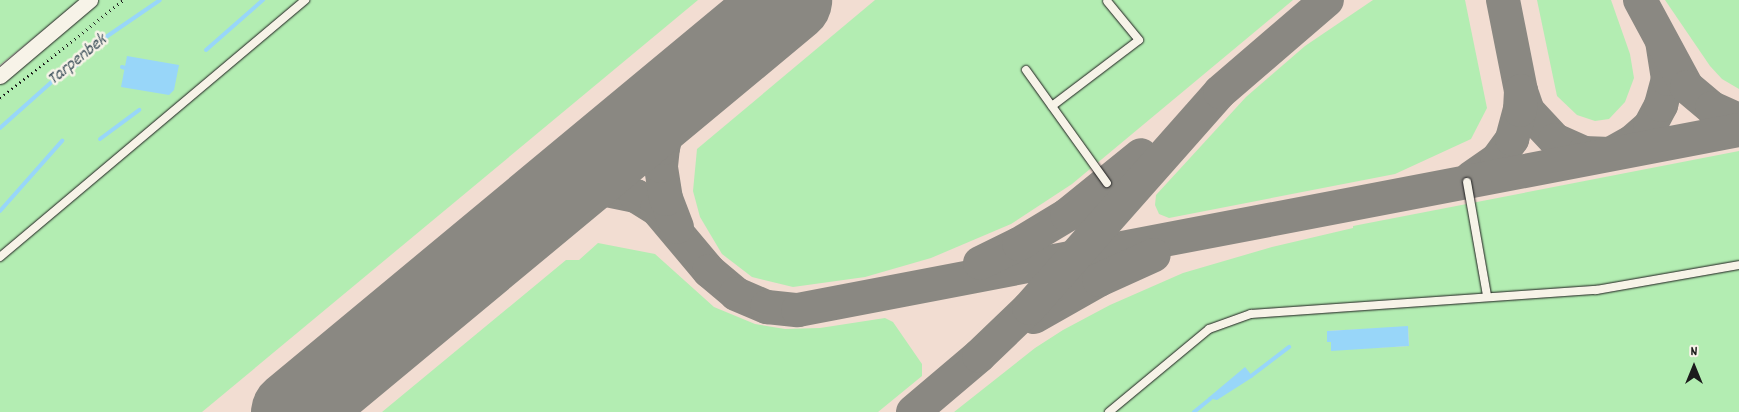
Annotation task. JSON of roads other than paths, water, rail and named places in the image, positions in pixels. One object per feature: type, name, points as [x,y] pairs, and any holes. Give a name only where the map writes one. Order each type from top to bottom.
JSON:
[{"type":"street","points":[[0,76],[90,0]]},
{"type":"lane","points":[[0,257],[305,0]]},
{"type":"lane","points":[[1052,106],[1139,40],[1107,1]]},
{"type":"lane","points":[[1026,70],[1107,183]]},
{"type":"lane","points":[[1467,182],[1487,295]]},
{"type":"lane","points":[[1109,412],[1209,329],[1251,314],[1487,295],[1596,290],[1739,264]]},
{"type":"water","points":[[127,56],[179,65],[174,90],[169,95],[121,87]]},
{"type":"water","points":[[1408,326],[1409,346],[1331,351],[1331,342],[1327,342],[1327,331]]},
{"type":"water","points":[[1245,367],[1253,377],[1217,400],[1208,398]]},
{"type":"waterway","name":"Tarpenbek","points":[[0,128],[64,71],[77,65],[87,50],[160,0]]},
{"type":"waterway","points":[[206,50],[263,0]]},
{"type":"waterway","points":[[100,139],[139,110]]},
{"type":"waterway","points":[[0,211],[62,141]]},
{"type":"waterway","points":[[1251,376],[1289,347]]},
{"type":"waterway","points":[[1194,412],[1210,399]]}]
